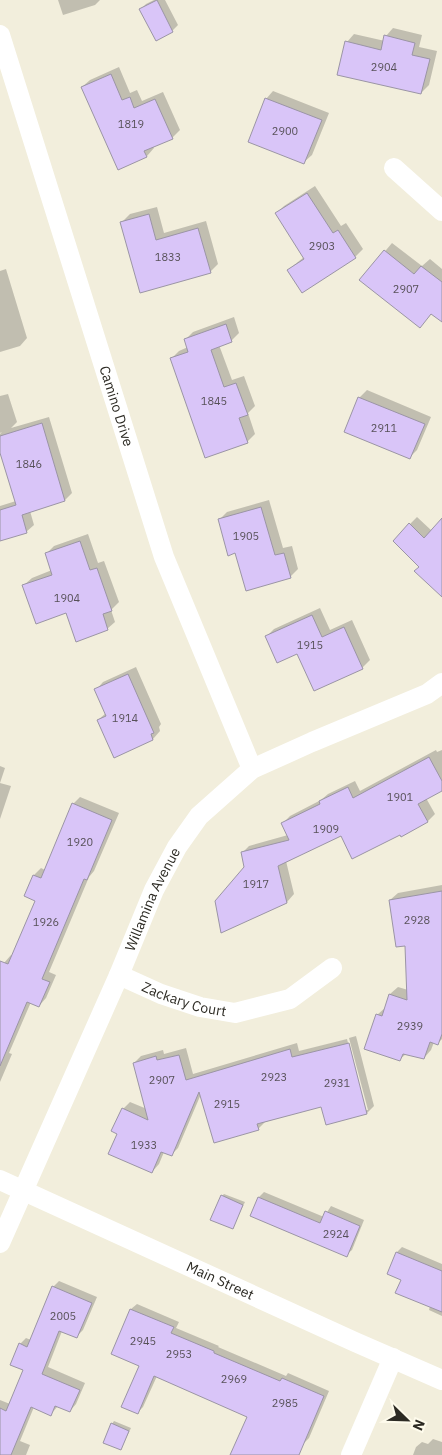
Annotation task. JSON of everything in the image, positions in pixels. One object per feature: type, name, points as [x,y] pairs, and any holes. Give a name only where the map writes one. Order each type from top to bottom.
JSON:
[{"type":"street","name":"Camino Drive","points":[[0,35],[164,557],[252,769]]},
{"type":"street","points":[[394,168],[442,211]]},
{"type":"street","name":"Willamina Avenue","points":[[0,1243],[119,975],[154,890],[178,847],[199,816],[252,769],[426,694],[442,683]]},
{"type":"street","name":"Zackary Court","points":[[119,975],[161,994],[200,1007],[235,1013],[290,999],[332,968]]},
{"type":"street","name":"Main Street","points":[[0,1180],[442,1380]]},
{"type":"street","points":[[351,1455],[393,1358]]},
{"type":"building","points":[[157,0],[173,32],[156,41],[139,9]]},
{"type":"building","points":[[384,35],[415,43],[412,55],[430,59],[421,94],[337,75],[345,41],[381,50]]},
{"type":"building","points":[[111,74],[122,100],[130,97],[134,108],[155,99],[173,139],[144,151],[147,157],[118,170],[81,87]]},
{"type":"building","points":[[265,98],[322,120],[304,164],[248,142]]},
{"type":"building","points":[[307,193],[333,233],[338,230],[356,258],[302,293],[287,270],[304,259],[275,213]]},
{"type":"building","points":[[149,214],[156,240],[198,228],[211,273],[140,293],[120,222]]},
{"type":"building","points":[[384,250],[414,274],[421,266],[442,282],[442,322],[431,314],[420,328],[359,280]]},
{"type":"building","points":[[226,324],[232,342],[211,350],[224,387],[236,383],[248,415],[239,418],[248,443],[205,458],[170,358],[188,352],[184,339]]},
{"type":"building","points":[[358,397],[425,424],[410,459],[344,432]]},
{"type":"building","points":[[42,423],[65,501],[22,515],[27,533],[0,541],[0,510],[16,505],[0,453],[0,436]]},
{"type":"building","points":[[261,507],[275,555],[284,553],[291,578],[246,591],[235,553],[228,556],[218,519]]},
{"type":"building","points":[[442,518],[442,597],[414,571],[419,567],[393,541],[409,523],[424,538]]},
{"type":"building","points":[[80,541],[90,570],[97,568],[112,611],[103,614],[108,630],[76,642],[66,613],[36,624],[22,585],[52,575],[45,553]]},
{"type":"building","points":[[312,615],[322,637],[344,627],[363,669],[314,691],[297,654],[277,663],[265,636]]},
{"type":"building","points":[[128,674],[154,733],[151,734],[153,740],[114,758],[97,720],[106,716],[94,689]]},
{"type":"building","points":[[429,757],[442,781],[442,791],[418,804],[428,822],[401,837],[400,835],[352,859],[341,836],[278,866],[287,903],[221,933],[215,901],[244,867],[241,852],[289,840],[281,823],[320,804],[319,801],[348,787],[353,798]]},
{"type":"building","points":[[72,803],[112,820],[87,880],[84,879],[42,979],[50,982],[39,1007],[27,1002],[0,1066],[0,961],[8,964],[35,901],[24,896],[33,875],[41,878]]},
{"type":"building","points":[[442,891],[442,1034],[438,1045],[430,1042],[424,1059],[403,1054],[400,1061],[364,1049],[376,1014],[382,1016],[389,994],[407,1000],[405,946],[396,947],[389,900]]},
{"type":"building","points":[[349,1043],[367,1114],[326,1125],[321,1107],[257,1124],[259,1130],[214,1143],[199,1092],[172,1156],[161,1152],[152,1173],[108,1154],[117,1134],[111,1131],[122,1108],[148,1120],[133,1063],[156,1056],[157,1060],[179,1055],[186,1080],[290,1049],[292,1057]]},
{"type":"building","points":[[221,1195],[243,1205],[233,1229],[210,1220]]},
{"type":"building","points":[[258,1197],[320,1223],[325,1211],[360,1226],[347,1257],[250,1216]]},
{"type":"building","points":[[396,1252],[442,1271],[442,1312],[395,1293],[401,1280],[387,1274]]},
{"type":"building","points":[[52,1286],[92,1303],[77,1338],[59,1331],[42,1374],[80,1390],[70,1412],[55,1406],[51,1416],[31,1407],[11,1455],[0,1455],[0,1408],[6,1411],[23,1370],[10,1365],[19,1343],[27,1347]]},
{"type":"building","points":[[130,1309],[174,1327],[171,1333],[214,1351],[214,1353],[280,1381],[282,1378],[324,1396],[299,1455],[230,1455],[247,1417],[154,1376],[138,1414],[121,1407],[139,1366],[111,1354]]},
{"type":"building","points":[[111,1423],[129,1431],[121,1450],[103,1443]]}]
